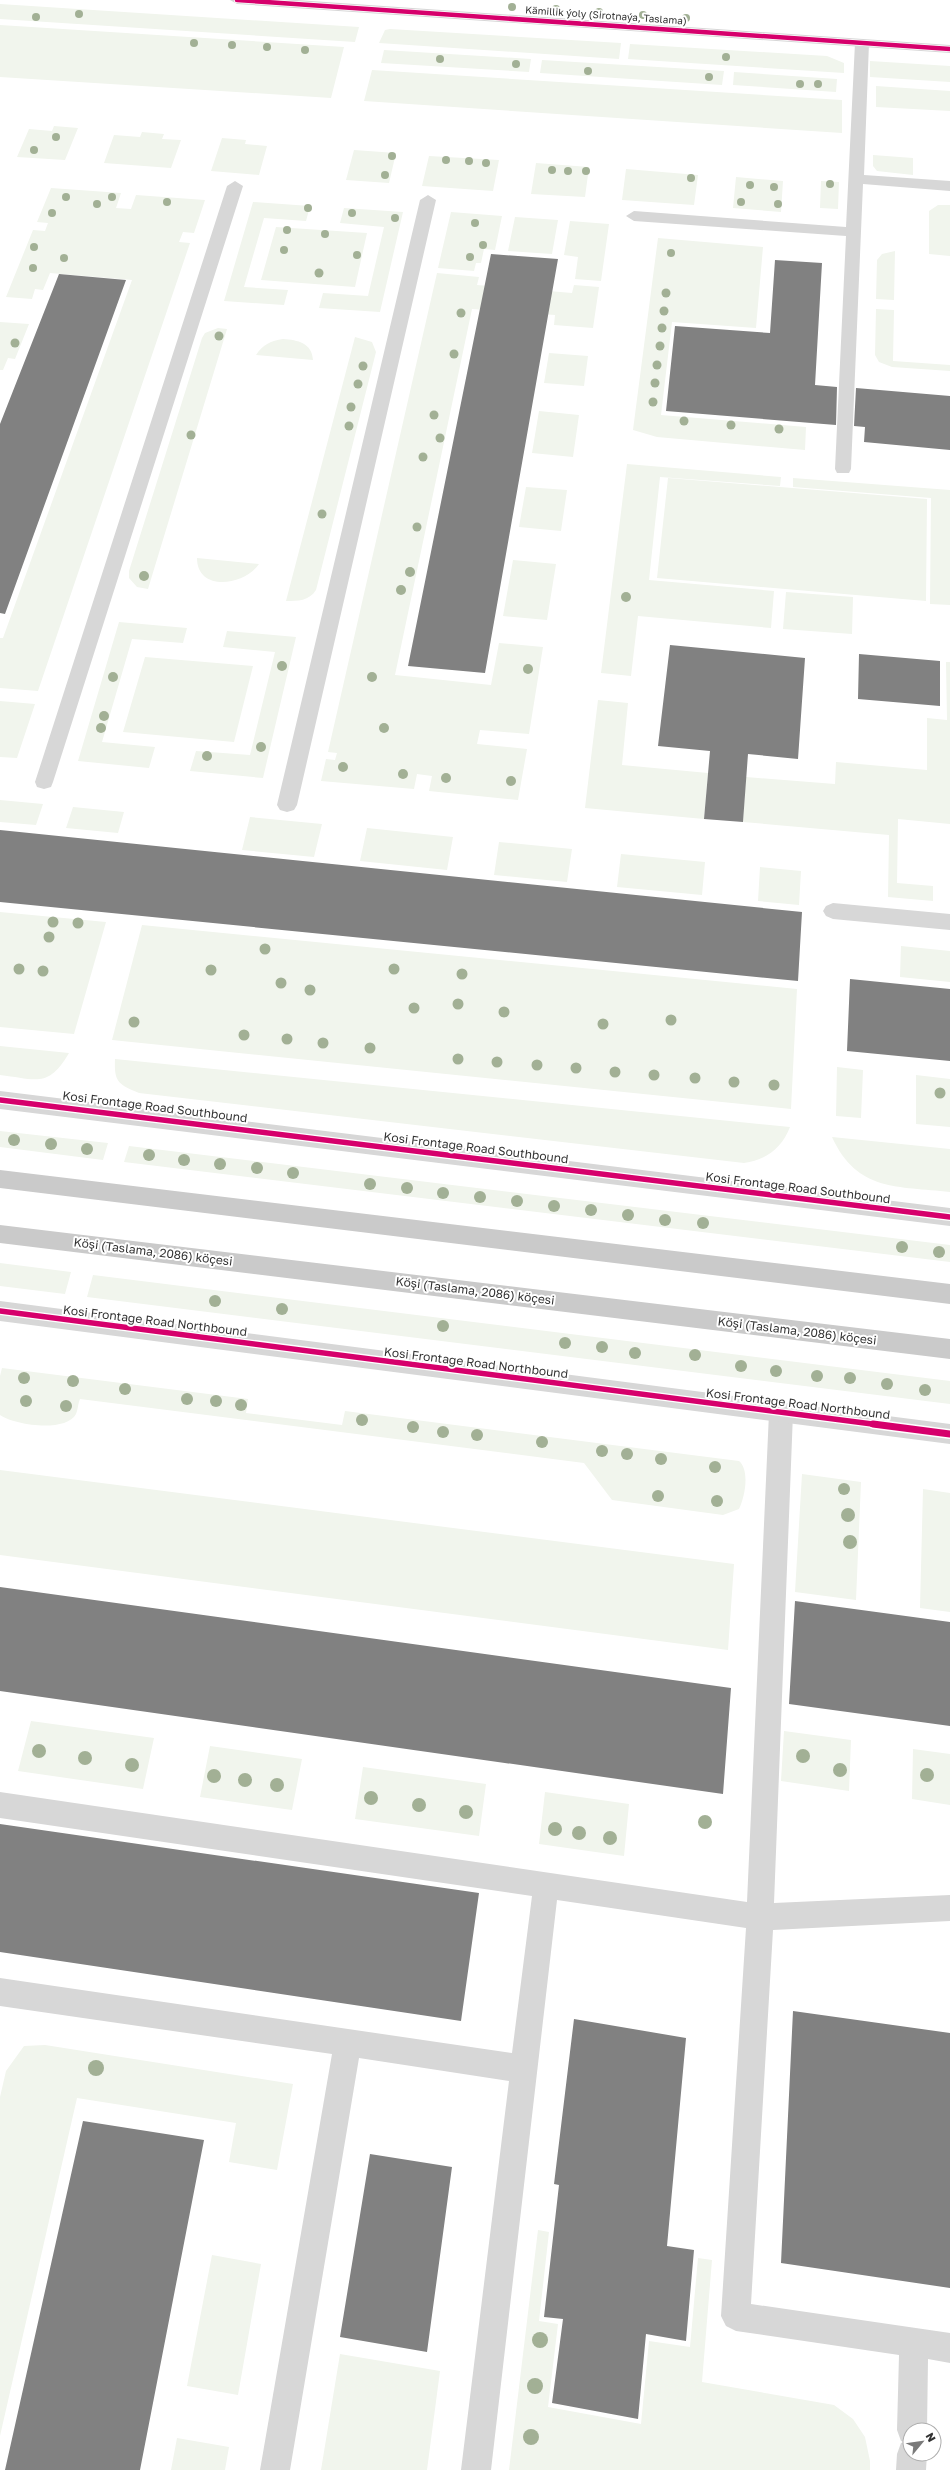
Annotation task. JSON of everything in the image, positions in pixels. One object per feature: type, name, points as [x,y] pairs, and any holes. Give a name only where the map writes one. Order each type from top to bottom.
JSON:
[{"type":"main road","points":[[0,1179],[950,1294]]},
{"type":"main road","name":"Köşi (Taslama, 2086) köçesi","points":[[0,1234],[950,1349]]},
{"type":"street","name":"Kämillik ýoly (Sirotnaýa, Taslama)","points":[[237,0],[950,49]]},
{"type":"street","points":[[843,469],[862,43]]},
{"type":"street","points":[[856,179],[950,186]]},
{"type":"street","points":[[44,782],[235,186]]},
{"type":"street","points":[[287,805],[428,200]]},
{"type":"street","points":[[634,216],[853,232]]},
{"type":"street","points":[[833,911],[950,922]]},
{"type":"street","name":"Kosi Frontage Road Southbound","points":[[0,1100],[950,1217]]},
{"type":"street","name":"Kosi Frontage Road Northbound","points":[[0,1312],[781,1414],[950,1434]]},
{"type":"street","points":[[781,1414],[760,1917],[736,2316],[950,2348]]},
{"type":"street","points":[[0,1805],[760,1917],[950,1908]]},
{"type":"street","points":[[476,2470],[546,1886]]},
{"type":"street","points":[[0,1992],[524,2069]]},
{"type":"street","points":[[276,2470],[348,2042]]},
{"type":"street","points":[[912,2422],[914,2343]]},
{"type":"shaded area","points":[[0,4],[359,27],[355,42],[0,19]]},
{"type":"shaded area","points":[[0,25],[344,47],[331,98],[0,77]]},
{"type":"shaded area","points":[[390,29],[621,43],[619,59],[379,43],[385,30]]},
{"type":"shaded area","points":[[630,44],[827,56],[844,63],[844,73],[628,59]]},
{"type":"shaded area","points":[[384,50],[531,59],[529,72],[381,63]]},
{"type":"shaded area","points":[[542,60],[724,71],[722,85],[540,73]]},
{"type":"shaded area","points":[[870,61],[950,66],[950,82],[870,77]]},
{"type":"shaded area","points":[[372,70],[842,100],[842,133],[364,101]]},
{"type":"shaded area","points":[[734,72],[837,79],[836,92],[733,85]]},
{"type":"shaded area","points":[[876,86],[950,91],[950,111],[876,107]]},
{"type":"shaded area","points":[[54,126],[78,128],[65,160],[17,157],[29,129],[52,131]]},
{"type":"shaded area","points":[[142,132],[164,134],[162,139],[181,140],[171,168],[104,163],[114,135],[140,137]]},
{"type":"shaded area","points":[[222,138],[246,140],[245,144],[267,146],[259,175],[211,171]]},
{"type":"shaded area","points":[[354,150],[396,153],[389,183],[346,180]]},
{"type":"shaded area","points":[[873,155],[913,158],[913,175],[877,171],[873,166]]},
{"type":"shaded area","points":[[429,156],[499,160],[493,191],[422,186]]},
{"type":"shaded area","points":[[536,163],[589,167],[585,197],[531,194]]},
{"type":"shaded area","points":[[626,169],[698,175],[694,205],[622,200]]},
{"type":"shaded area","points":[[736,177],[783,181],[781,212],[733,208]]},
{"type":"shaded area","points":[[821,181],[839,182],[838,209],[820,208]]},
{"type":"shaded area","points":[[51,188],[121,193],[116,208],[131,209],[136,195],[205,200],[194,233],[183,232],[179,242],[190,243],[38,691],[0,688],[0,638],[3,638],[132,280],[50,273],[43,290],[35,289],[32,299],[6,297],[33,230],[45,231],[48,223],[37,222]]},
{"type":"shaded area","points":[[253,202],[310,206],[306,221],[264,218],[244,287],[288,290],[284,305],[224,301]]},
{"type":"shaded area","points":[[938,205],[950,205],[950,256],[929,254],[929,211]]},
{"type":"shaded area","points":[[344,208],[403,212],[380,312],[319,308],[323,293],[368,296],[384,227],[340,223]]},
{"type":"shaded area","points":[[451,212],[502,216],[495,250],[484,249],[481,263],[476,263],[474,271],[438,268]]},
{"type":"shaded area","points":[[515,217],[558,220],[552,254],[508,251]]},
{"type":"shaded area","points":[[570,221],[609,224],[601,281],[575,279],[578,257],[564,255]]},
{"type":"shaded area","points":[[276,227],[367,233],[355,287],[261,280]]},
{"type":"shaded area","points":[[658,238],[763,247],[756,328],[672,322],[661,415],[806,427],[805,450],[657,437],[633,430]]},
{"type":"shaded area","points":[[895,251],[894,300],[876,299],[877,260],[882,254]]},
{"type":"shaded area","points":[[437,273],[479,277],[477,285],[572,293],[574,285],[599,287],[593,328],[554,325],[555,315],[472,309],[395,675],[491,685],[499,643],[543,647],[529,734],[480,730],[477,744],[527,749],[518,800],[429,791],[432,776],[417,774],[414,789],[321,781],[326,759],[335,760],[337,753],[328,752]]},
{"type":"shaded area","points":[[876,309],[894,310],[893,361],[950,365],[950,371],[892,367],[879,362],[875,355]]},
{"type":"shaded area","points":[[0,322],[29,324],[15,359],[8,358],[3,370],[0,370]]},
{"type":"shaded area","points":[[218,328],[227,329],[148,589],[137,587],[129,578],[129,571],[202,338],[205,333]]},
{"type":"shaded area","points":[[355,337],[372,342],[376,352],[316,590],[307,598],[286,601]]},
{"type":"shaded area","points":[[283,339],[294,340],[307,346],[312,354],[313,360],[256,355],[261,348]]},
{"type":"shaded area","points":[[549,353],[588,356],[584,386],[544,383]]},
{"type":"shaded area","points":[[539,411],[579,415],[573,457],[532,453]]},
{"type":"shaded area","points":[[627,464],[781,477],[780,486],[660,477],[649,580],[774,591],[771,628],[638,616],[631,676],[601,673]]},
{"type":"shaded area","points":[[668,478],[927,499],[926,601],[657,578]]},
{"type":"shaded area","points":[[793,478],[950,490],[950,605],[930,604],[931,498],[793,487]]},
{"type":"shaded area","points":[[526,487],[567,490],[561,531],[519,527]]},
{"type":"shaded area","points":[[197,558],[259,564],[243,577],[233,581],[222,582],[213,581],[205,576],[199,569]]},
{"type":"shaded area","points":[[513,560],[556,564],[547,620],[503,616]]},
{"type":"shaded area","points":[[786,592],[853,597],[852,634],[783,629]]},
{"type":"shaded area","points":[[119,622],[187,628],[183,643],[132,639],[102,742],[155,747],[149,768],[78,761]]},
{"type":"shaded area","points":[[227,631],[296,637],[263,778],[190,771],[196,751],[250,755],[275,652],[223,647]]},
{"type":"shaded area","points":[[145,657],[253,666],[234,742],[123,732]]},
{"type":"shaded area","points":[[946,662],[950,662],[950,824],[898,819],[897,883],[933,886],[933,901],[888,897],[889,835],[743,822],[746,777],[835,784],[836,762],[927,770],[927,718],[947,720]]},
{"type":"shaded area","points":[[598,700],[628,703],[622,765],[708,773],[704,819],[585,808]]},
{"type":"shaded area","points":[[0,701],[35,704],[17,758],[0,757]]},
{"type":"shaded area","points":[[0,800],[43,804],[36,825],[0,822]]},
{"type":"shaded area","points":[[73,807],[124,812],[118,833],[66,828]]},
{"type":"shaded area","points":[[250,817],[322,824],[314,857],[242,850]]},
{"type":"shaded area","points":[[367,828],[453,837],[447,870],[360,861]]},
{"type":"shaded area","points":[[499,842],[572,849],[567,882],[494,875]]},
{"type":"shaded area","points":[[621,854],[705,862],[702,895],[617,887]]},
{"type":"shaded area","points":[[760,867],[801,871],[799,905],[758,901]]},
{"type":"shaded area","points":[[0,912],[106,922],[74,1034],[0,1027]]},
{"type":"shaded area","points":[[142,925],[797,989],[791,1109],[112,1040]]},
{"type":"shaded area","points":[[901,946],[950,951],[950,982],[900,977]]},
{"type":"shaded area","points":[[0,1046],[69,1053],[54,1072],[47,1077],[32,1079],[0,1075]]},
{"type":"shaded area","points":[[115,1059],[790,1127],[783,1141],[772,1152],[759,1159],[744,1163],[139,1093],[126,1087],[119,1081],[115,1073]]},
{"type":"shaded area","points":[[837,1067],[863,1070],[861,1118],[836,1116]]},
{"type":"shaded area","points":[[916,1075],[950,1079],[950,1127],[916,1124]]},
{"type":"shaded area","points":[[0,1131],[108,1143],[103,1160],[0,1147]]},
{"type":"shaded area","points":[[832,1137],[950,1149],[950,1192],[896,1186],[881,1183],[867,1177],[854,1168],[842,1155]]},
{"type":"shaded area","points":[[129,1146],[950,1245],[950,1262],[124,1162]]},
{"type":"shaded area","points":[[0,1263],[71,1272],[65,1294],[0,1286]]},
{"type":"shaded area","points":[[93,1275],[950,1381],[950,1404],[87,1297]]},
{"type":"shaded area","points":[[2,1368],[248,1399],[246,1413],[342,1425],[345,1411],[739,1461],[744,1471],[745,1491],[739,1509],[723,1515],[612,1500],[584,1463],[80,1399],[76,1414],[70,1420],[62,1424],[28,1424],[16,1422],[0,1415],[0,1376]]},
{"type":"shaded area","points":[[0,1470],[734,1564],[728,1650],[0,1555]]},
{"type":"shaded area","points":[[802,1474],[861,1482],[856,1600],[795,1592]]},
{"type":"shaded area","points":[[923,1489],[950,1493],[950,1612],[920,1608]]},
{"type":"shaded area","points":[[31,1721],[154,1738],[143,1789],[18,1771]]},
{"type":"shaded area","points":[[784,1731],[851,1740],[849,1791],[781,1781]]},
{"type":"shaded area","points":[[210,1746],[302,1759],[292,1810],[200,1797]]},
{"type":"shaded area","points":[[913,1749],[950,1754],[950,1805],[912,1799]]},
{"type":"shaded area","points":[[363,1767],[486,1784],[479,1836],[355,1819]]},
{"type":"shaded area","points":[[545,1792],[629,1804],[624,1856],[539,1844]]},
{"type":"shaded area","points":[[45,2045],[293,2084],[277,2170],[229,2162],[236,2123],[77,2098],[0,2436],[0,2097],[6,2071],[24,2046]]},
{"type":"shaded area","points":[[538,2230],[549,2232],[539,2321],[558,2324],[548,2407],[641,2424],[649,2341],[690,2347],[698,2258],[712,2260],[702,2382],[834,2405],[853,2419],[865,2437],[870,2461],[870,2470],[509,2470]]},
{"type":"shaded area","points":[[212,2255],[261,2264],[238,2395],[187,2386]]},
{"type":"shaded area","points":[[340,2354],[440,2371],[427,2470],[321,2470]]},
{"type":"shaded area","points":[[177,2438],[229,2447],[225,2470],[171,2470]]},
{"type":"building","points":[[491,254],[558,259],[485,673],[408,666]]},
{"type":"building","points":[[775,260],[822,263],[815,385],[837,387],[836,425],[666,411],[675,326],[770,333]]},
{"type":"building","points":[[59,274],[126,280],[5,614],[0,613],[0,424]]},
{"type":"building","points":[[856,388],[950,396],[950,450],[864,442],[865,427],[854,426]]},
{"type":"building","points":[[670,645],[805,658],[798,759],[748,754],[743,822],[704,819],[710,751],[658,746]]},
{"type":"building","points":[[859,654],[940,661],[940,706],[858,699]]},
{"type":"building","points":[[0,830],[802,912],[798,981],[0,902]]},
{"type":"building","points":[[850,979],[950,989],[950,1061],[847,1051]]},
{"type":"building","points":[[0,1587],[731,1688],[723,1794],[0,1691]]},
{"type":"building","points":[[795,1601],[950,1622],[950,1726],[789,1704]]},
{"type":"building","points":[[0,1824],[479,1893],[461,2021],[0,1952]]},
{"type":"building","points":[[793,2011],[950,2033],[950,2288],[781,2263]]},
{"type":"building","points":[[574,2019],[686,2038],[667,2246],[694,2250],[686,2341],[646,2334],[638,2419],[552,2403],[563,2319],[544,2317],[559,2185],[554,2184]]},
{"type":"building","points":[[83,2121],[204,2140],[140,2470],[5,2470]]},
{"type":"building","points":[[370,2154],[452,2167],[427,2352],[340,2337]]},
{"type":"cycle path","points":[[237,0],[950,49]]},
{"type":"cycle path","points":[[0,1100],[950,1217]]},
{"type":"cycle path","points":[[0,1311],[950,1434]]}]
